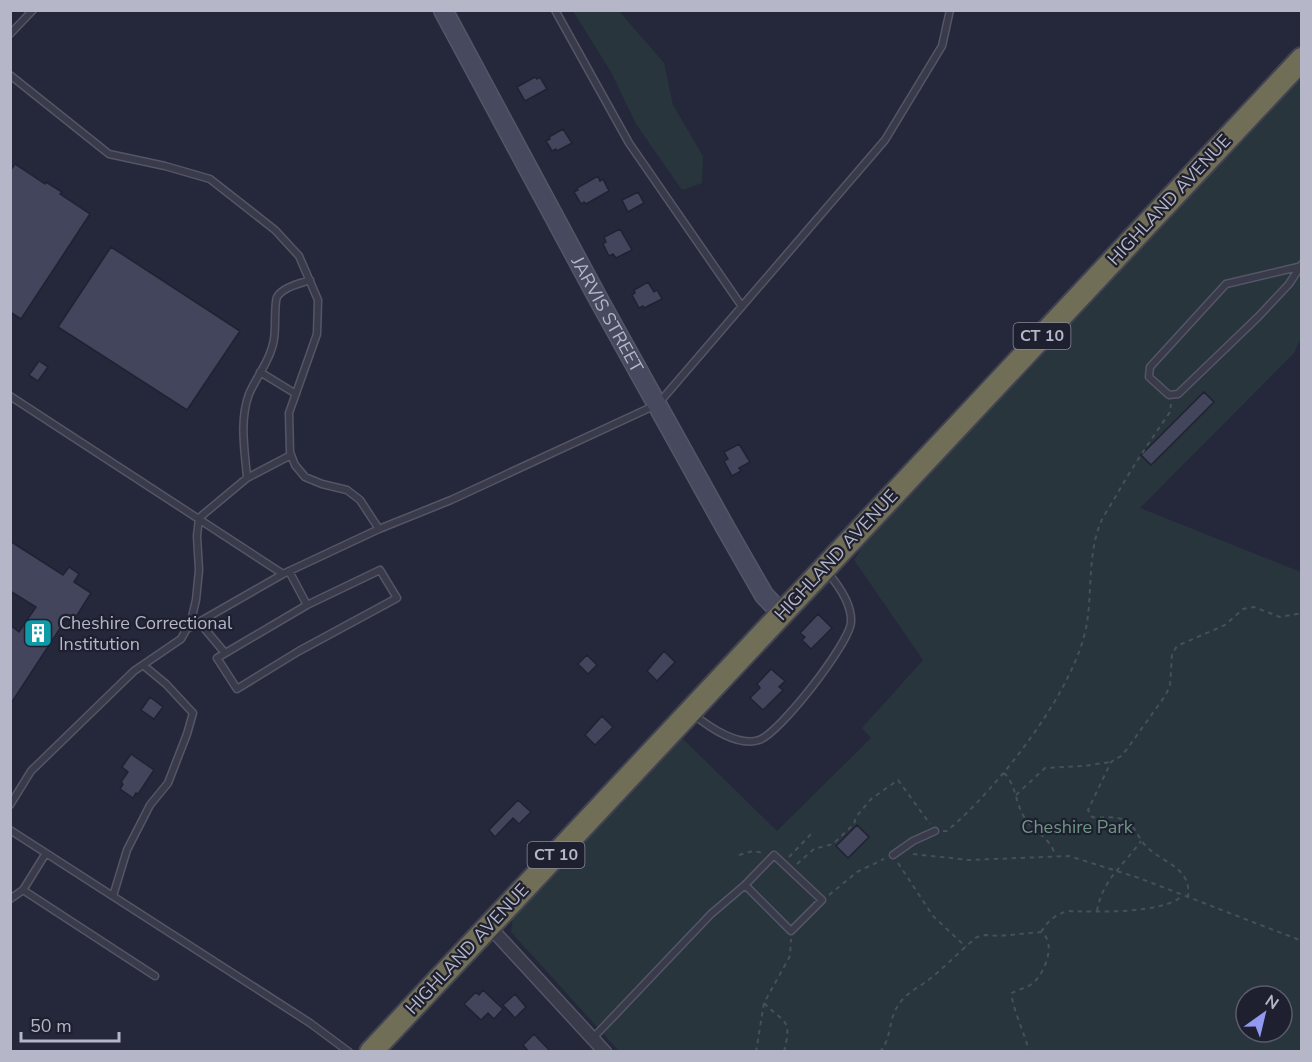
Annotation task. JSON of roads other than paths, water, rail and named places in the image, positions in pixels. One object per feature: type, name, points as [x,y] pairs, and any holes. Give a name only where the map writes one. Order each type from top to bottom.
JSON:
[{"type":"highway","name":"HIGHLAND AVENUE","points":[[371,1052],[1302,59]]},
{"type":"street","name":"JARVIS STREET","points":[[443,10],[600,302],[760,589],[782,613]]},
{"type":"street","points":[[489,926],[605,1052]]},
{"type":"lane","points":[[555,10],[629,143],[741,305]]},
{"type":"lane","points":[[186,629],[286,572],[379,529],[451,500],[658,404],[885,140],[942,46],[950,10]]},
{"type":"lane","points":[[10,34],[32,11]]},
{"type":"lane","points":[[10,75],[109,154],[210,179],[275,230],[299,256],[318,300],[317,334],[289,413],[291,455],[295,465],[305,477],[347,490],[360,500],[379,529]]},
{"type":"lane","points":[[1300,266],[1289,284],[1258,317],[1178,394],[1173,396],[1161,389],[1149,377],[1150,367],[1220,289],[1236,281],[1300,266]]},
{"type":"lane","points":[[247,478],[243,428],[245,411],[248,397],[274,342],[275,303],[278,296],[286,289],[310,280]]},
{"type":"lane","points":[[260,372],[296,394]]},
{"type":"lane","points":[[10,396],[286,572],[307,605]]},
{"type":"lane","points":[[10,805],[31,771],[134,671],[181,639],[191,621],[196,600],[199,570],[197,536],[199,518],[247,478],[291,455]]},
{"type":"lane","points":[[690,712],[718,731],[738,740],[761,740],[802,699],[842,643],[851,623],[848,603],[834,579],[824,568]]},
{"type":"lane","points":[[380,570],[397,598],[299,651],[237,689],[217,658],[307,605],[380,570]]},
{"type":"lane","points":[[200,622],[225,653]]},
{"type":"lane","points":[[113,896],[127,850],[150,805],[168,783],[193,713],[166,684],[143,665]]},
{"type":"lane","points":[[10,830],[350,1052]]},
{"type":"lane","points":[[893,855],[935,831]]},
{"type":"lane","points":[[10,899],[23,890],[46,853]]},
{"type":"lane","points":[[593,1038],[711,914],[745,885],[774,855],[822,900],[791,931],[745,885]]},
{"type":"lane","points":[[23,890],[155,976]]},
{"type":"place","name":"Cheshire Correctional Institution","points":[[38,633]]},
{"type":"park label","name":"Cheshire Park","points":[[1077,827]]}]
